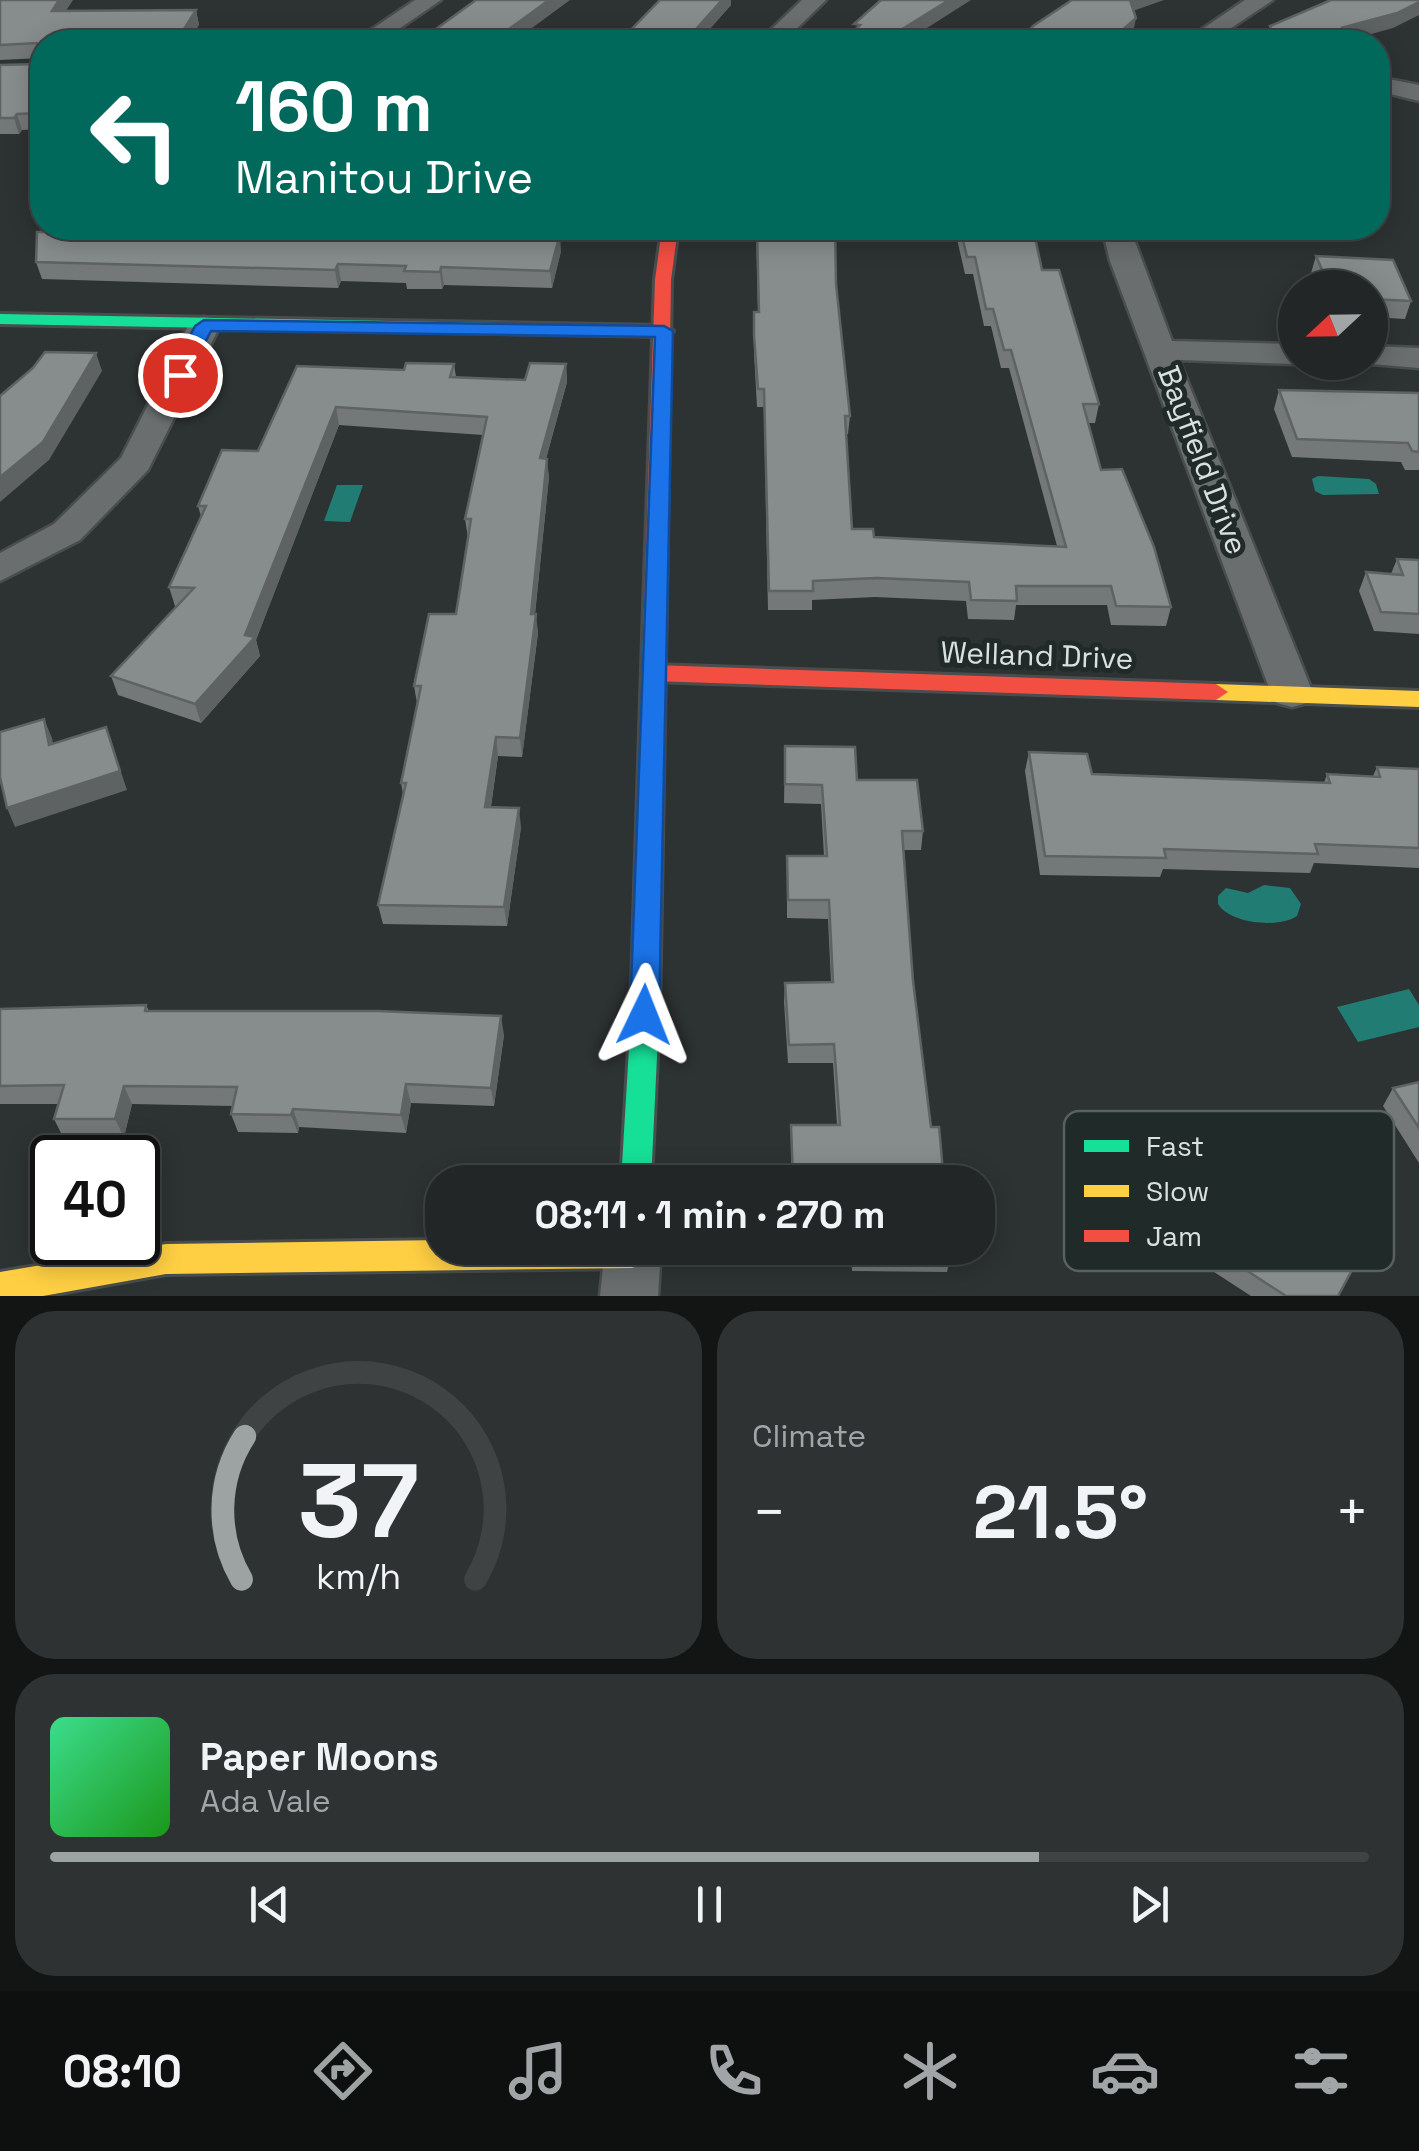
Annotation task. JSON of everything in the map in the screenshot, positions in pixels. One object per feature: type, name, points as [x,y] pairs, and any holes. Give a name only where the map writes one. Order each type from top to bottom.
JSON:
[{"type":"street","points":[[384,30],[430,0]]},
{"type":"street","points":[[783,30],[815,0]]},
{"type":"street","points":[[1216,30],[1235,14],[1262,0]]},
{"type":"street","points":[[1390,87],[1419,94]]},
{"type":"street","points":[[637,1165],[663,280],[668,240]]},
{"type":"street","name":"Bayfield Drive","points":[[1119,240],[1292,693]]},
{"type":"street","points":[[0,319],[204,326],[664,331]]},
{"type":"street","points":[[0,570],[66,532],[136,463],[204,326]]},
{"type":"street","points":[[1161,350],[1278,353]]},
{"type":"street","points":[[1388,357],[1419,358]]},
{"type":"street","name":"Welland Drive","points":[[654,673],[1419,698]]},
{"type":"street","points":[[0,1288],[166,1259],[631,1266]]},
{"type":"shaded area","points":[[1312,479],[1369,479],[1376,484],[1379,494],[1323,495],[1315,491]]},
{"type":"shaded area","points":[[337,485],[363,485],[350,522],[324,521]]},
{"type":"shaded area","points":[[1264,885],[1290,888],[1301,904],[1297,916],[1278,922],[1254,922],[1232,916],[1218,904],[1218,896],[1226,888],[1248,893]]},
{"type":"shaded area","points":[[1409,989],[1419,1005],[1419,1027],[1358,1042],[1337,1007]]},
{"type":"building","points":[[0,0],[59,0],[52,11],[196,10],[184,30],[30,30],[30,43],[0,45]]},
{"type":"building","points":[[476,0],[549,0],[508,30],[435,30]]},
{"type":"building","points":[[660,0],[722,0],[695,30],[631,30]]},
{"type":"building","points":[[881,0],[949,0],[901,30],[855,30],[860,25],[854,24]]},
{"type":"building","points":[[1072,0],[1130,0],[1136,18],[1122,30],[1029,30]]},
{"type":"building","points":[[1331,0],[1419,0],[1397,13],[1341,28],[1364,30],[1271,30],[1270,26]]},
{"type":"building","points":[[30,64],[30,113],[0,118],[0,65]]},
{"type":"building","points":[[37,240],[558,240],[550,271],[441,267],[440,272],[404,271],[406,266],[338,264],[335,270],[36,262]]},
{"type":"building","points":[[757,240],[835,240],[850,416],[845,416],[852,529],[873,529],[874,537],[1066,547],[1011,350],[1004,350],[993,309],[986,309],[975,257],[967,257],[963,240],[1036,240],[1042,270],[1059,270],[1099,404],[1083,404],[1101,470],[1122,469],[1154,547],[1171,607],[1116,606],[1111,586],[1016,586],[1017,601],[971,600],[969,582],[877,578],[813,581],[813,591],[769,591],[764,389],[758,389],[754,335],[754,312],[759,312]]},
{"type":"building","points":[[1316,256],[1393,260],[1411,301],[1388,300],[1388,270],[1322,270]]},
{"type":"building","points":[[45,352],[96,353],[43,442],[0,477],[0,396],[33,368]]},
{"type":"building","points":[[406,363],[454,364],[450,377],[525,380],[530,363],[566,364],[540,458],[547,459],[531,614],[536,614],[520,738],[496,737],[485,807],[519,808],[504,907],[378,905],[406,783],[401,783],[421,686],[414,686],[429,614],[456,614],[471,519],[465,519],[487,417],[336,407],[245,635],[255,637],[195,704],[111,676],[194,588],[169,587],[206,506],[198,506],[222,450],[258,451],[297,366],[404,370]]},
{"type":"building","points":[[1279,390],[1419,393],[1419,452],[1412,451],[1408,443],[1297,439]]},
{"type":"building","points":[[1397,559],[1419,560],[1419,614],[1381,612],[1366,572],[1403,575]]},
{"type":"building","points":[[44,719],[49,745],[106,727],[120,771],[7,808],[0,777],[0,732]]},
{"type":"building","points":[[785,746],[855,747],[857,780],[917,780],[923,831],[902,831],[913,981],[931,1127],[939,1127],[942,1165],[793,1165],[791,1125],[840,1125],[834,1044],[789,1045],[785,983],[833,982],[829,900],[788,900],[787,856],[827,856],[822,785],[785,784]]},
{"type":"building","points":[[1029,752],[1087,754],[1092,774],[1330,783],[1327,774],[1380,777],[1377,767],[1419,769],[1419,848],[1315,844],[1318,854],[1164,849],[1166,858],[1045,856]]},
{"type":"building","points":[[146,1005],[145,1011],[378,1011],[501,1016],[491,1088],[406,1084],[401,1115],[293,1109],[291,1115],[231,1114],[237,1087],[124,1086],[115,1119],[54,1119],[64,1085],[0,1086],[0,1009]]},
{"type":"building","points":[[1419,1082],[1419,1128],[1393,1088]]},
{"type":"building","points":[[1247,1271],[1352,1271],[1338,1296],[1286,1296]]},
{"type":"traffic: fast","points":[[0,319],[664,331]]},
{"type":"traffic: fast","points":[[637,1165],[645,1015],[655,605]]},
{"type":"traffic: slow","points":[[1216,692],[1419,699]]},
{"type":"traffic: slow","points":[[0,1288],[166,1259],[425,1256]]},
{"type":"traffic: jam","points":[[655,605],[663,280],[668,240]]},
{"type":"traffic: jam","points":[[654,673],[1216,692]]},
{"type":"route","points":[[180,375],[204,326],[664,331],[644,1015]]}]
